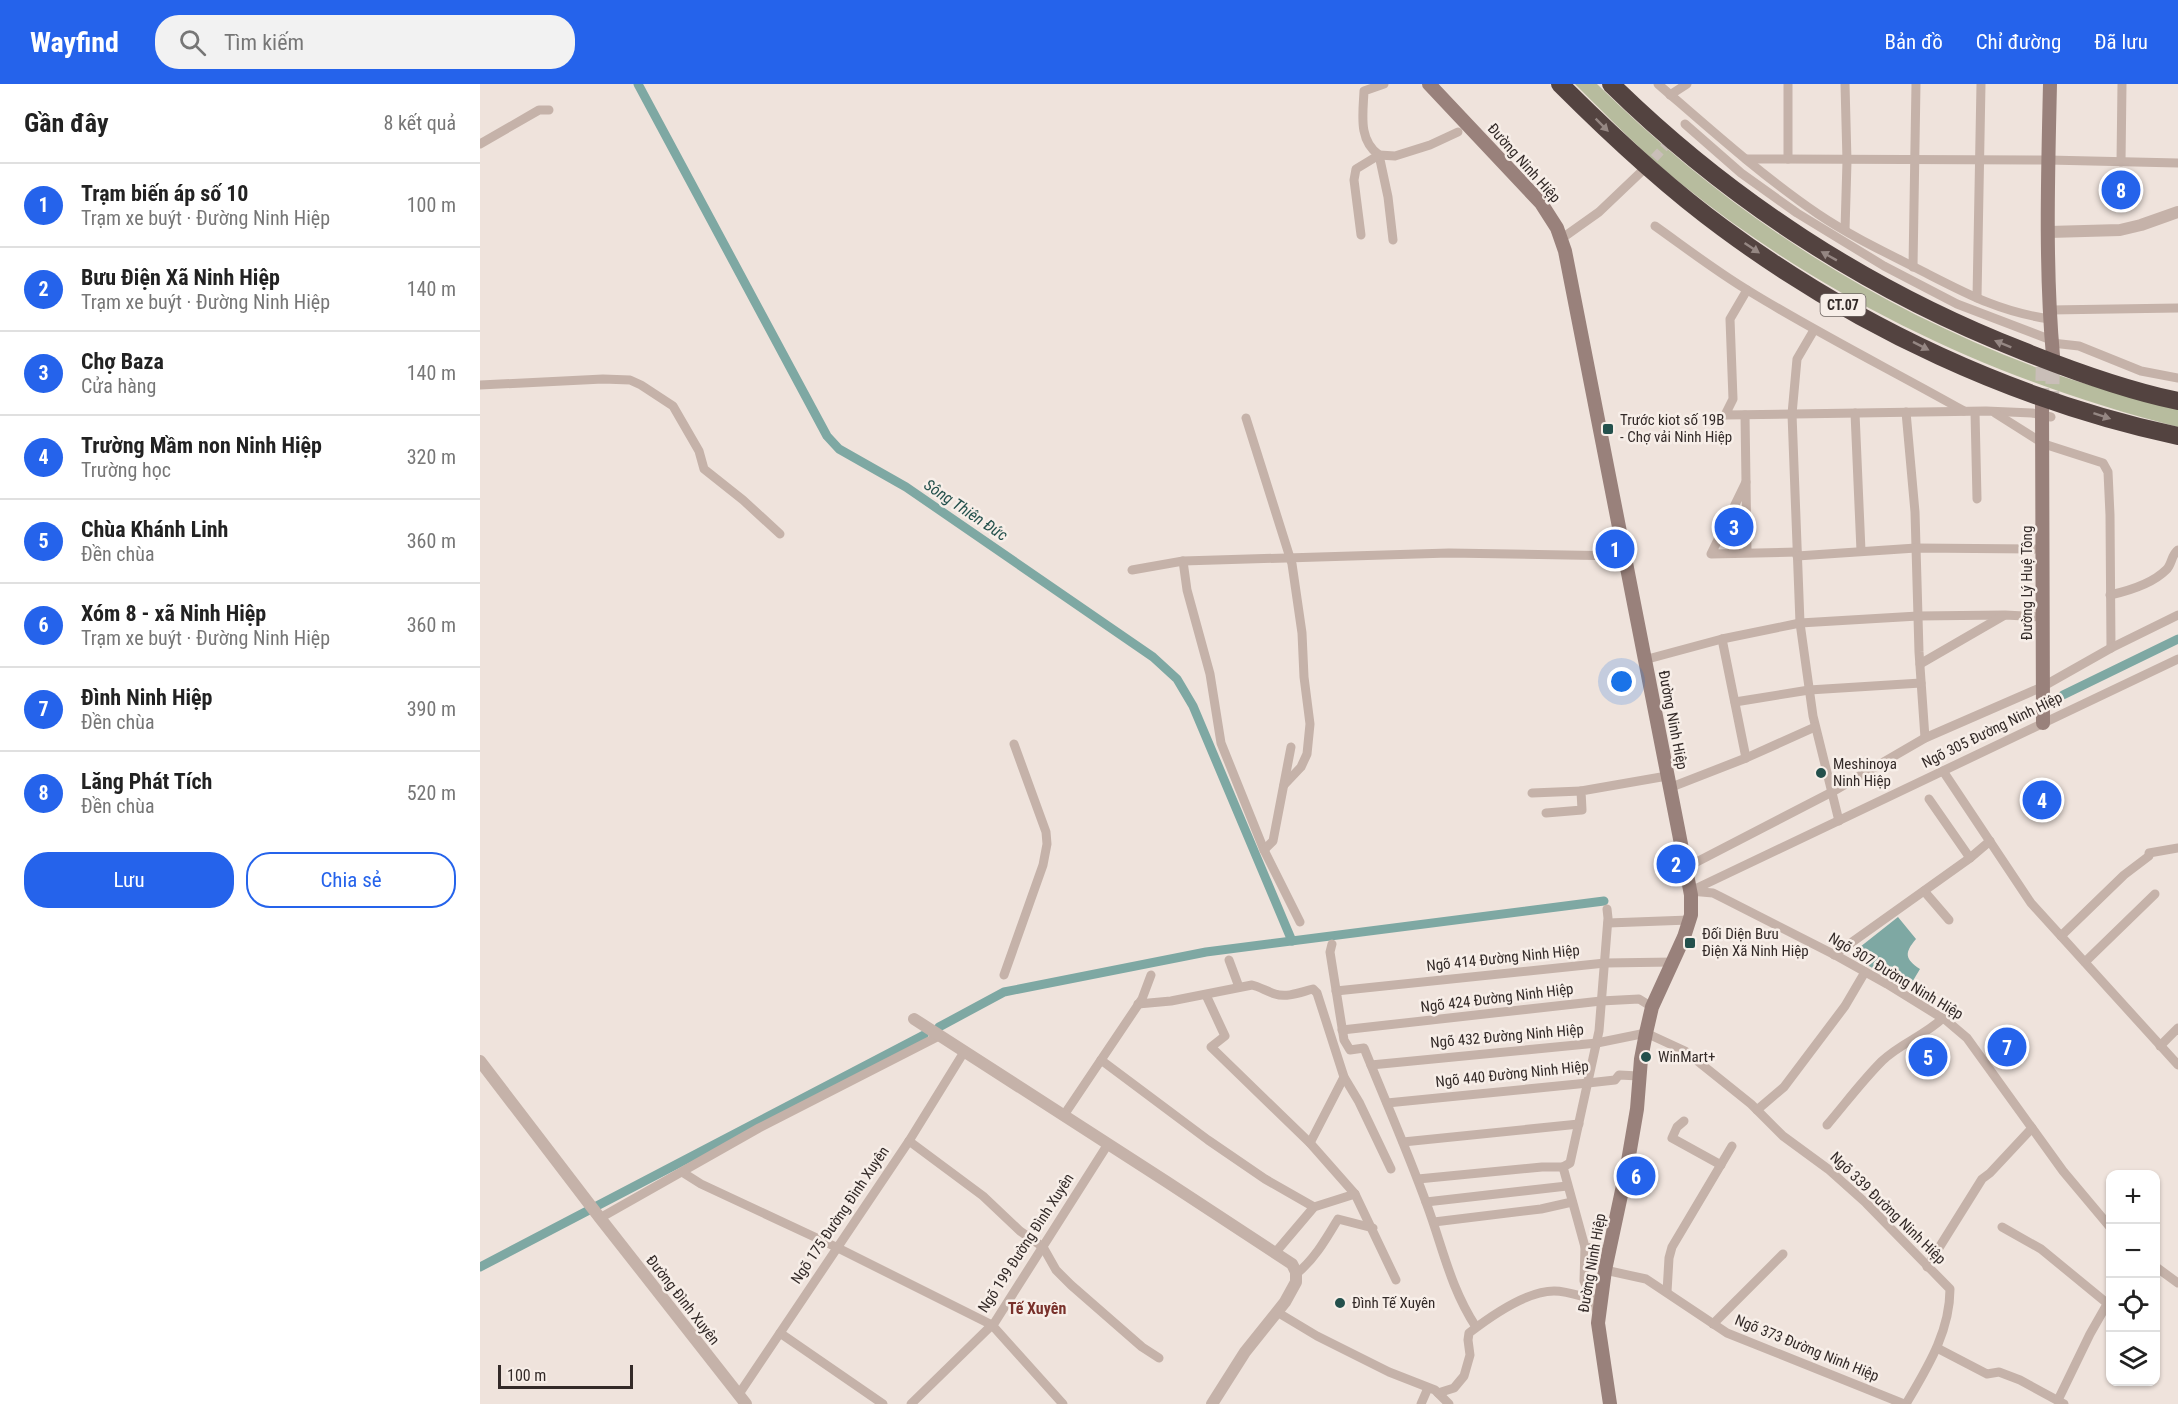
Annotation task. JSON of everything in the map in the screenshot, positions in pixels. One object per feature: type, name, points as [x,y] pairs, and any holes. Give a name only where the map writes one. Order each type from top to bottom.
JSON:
[{"type":"highway","name":"CT.07","points":[[1560,84],[1614,137],[1722,228],[1794,277],[1869,320],[1952,362],[2048,399],[2136,427],[2178,436]]},
{"type":"highway","name":"CT.07","points":[[1611,84],[1642,115],[1748,202],[1828,256],[1968,330],[2086,375],[2146,394],[2178,400]]},
{"type":"main road","name":"Đường Ninh Hiệp","points":[[1430,84],[1541,203],[1557,228],[1561,239],[1569,269],[1690,891],[1689,920],[1674,962],[1652,1007],[1646,1033],[1628,1167],[1605,1270],[1598,1323],[1610,1404]]},
{"type":"main road","points":[[2049,348],[2050,84]]},
{"type":"main road","name":"Đường Lý Huệ Tông","points":[[2043,723],[2044,444],[2047,410]]},
{"type":"street","points":[[1384,84],[1364,91],[1364,137],[1369,148],[1379,155],[1395,156],[1430,145],[1458,132]]},
{"type":"street","points":[[1658,84],[1746,159],[1818,214],[1887,255],[1977,298],[2022,315],[2178,308]]},
{"type":"street","points":[[1670,95],[1687,84]]},
{"type":"street","points":[[1788,84],[1788,159]]},
{"type":"street","points":[[1845,84],[1847,161],[1845,230]]},
{"type":"street","points":[[1913,267],[1916,84]]},
{"type":"street","points":[[1977,298],[1981,84]]},
{"type":"street","points":[[2121,162],[2122,84]]},
{"type":"street","points":[[480,144],[539,110],[549,110]]},
{"type":"street","points":[[1677,133],[1694,115]]},
{"type":"street","points":[[1685,124],[1741,173],[1797,213],[1884,266],[2049,348],[2079,346],[2141,371],[2178,378]]},
{"type":"street","points":[[1361,235],[1354,180],[1356,169],[1379,155]]},
{"type":"street","points":[[1379,155],[1388,197],[1393,240]]},
{"type":"street","points":[[1746,159],[2178,163]]},
{"type":"street","points":[[1561,239],[1599,212],[1641,172]]},
{"type":"street","points":[[2049,232],[2120,230],[2178,212]]},
{"type":"street","points":[[1655,226],[1747,290],[1814,330],[1964,412]]},
{"type":"street","points":[[1747,290],[1730,319],[1733,399],[1725,415],[2047,410]]},
{"type":"street","points":[[1814,330],[1797,359],[1792,414],[1800,623],[1815,728],[1839,821]]},
{"type":"street","points":[[480,385],[603,379],[630,380],[641,385],[673,406],[699,451],[704,469],[780,534]]},
{"type":"street","points":[[1906,412],[1916,548],[1925,738]]},
{"type":"street","points":[[1975,412],[1977,499]]},
{"type":"street","points":[[1994,412],[2044,444],[2103,463],[2108,472],[2111,648]]},
{"type":"street","points":[[1855,413],[1861,551]]},
{"type":"street","points":[[1745,415],[1747,553]]},
{"type":"street","points":[[1245,418],[1289,558],[1302,633],[1304,677],[1310,724],[1307,754],[1301,767],[1284,785]]},
{"type":"street","points":[[1746,482],[1711,554],[1797,554],[1916,548],[2044,549]]},
{"type":"street","points":[[2110,595],[2124,592],[2168,569],[2178,550]]},
{"type":"street","points":[[1132,570],[1183,561],[1449,553],[1624,556]]},
{"type":"street","points":[[1183,561],[1187,590],[1210,674],[1221,743],[1264,850],[1300,922]]},
{"type":"street","points":[[1920,664],[2005,615]]},
{"type":"street","points":[[1685,868],[1832,792],[1925,738],[2042,687],[2111,648],[2178,615]]},
{"type":"street","points":[[1644,660],[1722,639],[1800,623],[1918,616],[2043,617]]},
{"type":"street","points":[[1722,639],[1746,758]]},
{"type":"street","name":"Ngõ 305 Đường Ninh Hiệp","points":[[1690,891],[2178,659]]},
{"type":"street","points":[[1735,702],[1809,690],[1921,683]]},
{"type":"street","points":[[1532,793],[1581,791],[1668,782],[1746,758],[1815,728]]},
{"type":"street","points":[[1004,975],[1043,865],[1047,844],[1046,832],[1014,744]]},
{"type":"street","points":[[1264,850],[1273,841],[1291,747]]},
{"type":"street","points":[[1943,771],[2031,903],[2178,1065]]},
{"type":"street","points":[[1546,813],[1582,810],[1581,791]]},
{"type":"street","points":[[1929,799],[1970,858]]},
{"type":"street","points":[[1834,955],[1970,858],[1990,841]]},
{"type":"street","points":[[2061,936],[2124,875],[2149,855],[2178,848]]},
{"type":"street","name":"Ngõ 307 Đường Ninh Hiệp","points":[[1690,891],[1713,892],[1834,955],[1943,1018],[1967,1038],[2063,1171],[2107,1224]]},
{"type":"street","points":[[1924,891],[1949,920]]},
{"type":"street","points":[[2085,962],[2155,894]]},
{"type":"street","points":[[1418,1179],[1563,1167],[1570,1163],[1597,1043],[1608,923],[1607,909]]},
{"type":"street","points":[[1608,923],[1689,920]]},
{"type":"street","points":[[1332,944],[1330,952],[1344,1040],[1350,1050],[1364,1048],[1418,1179],[1434,1222],[1450,1278],[1473,1330]]},
{"type":"street","points":[[1229,960],[1239,987]]},
{"type":"street","name":"Ngõ 414 Đường Ninh Hiệp","points":[[1336,991],[1605,963],[1674,962]]},
{"type":"street","points":[[1757,1110],[1784,1087],[1845,1006],[1865,972]]},
{"type":"street","points":[[1064,1115],[1138,1004],[1151,975]]},
{"type":"street","points":[[1138,1004],[1206,995],[1252,985],[1287,996],[1313,989],[1317,993],[1344,1077],[1359,1102],[1391,1169]]},
{"type":"street","points":[[1206,995],[1225,1036],[1211,1047],[1310,1143],[1355,1194],[1396,1280]]},
{"type":"street","name":"Ngõ 424 Đường Ninh Hiệp","points":[[1342,1030],[1601,1001],[1640,999],[1652,1007]]},
{"type":"street","points":[[1827,1125],[1883,1061],[1901,1046],[1928,1032],[1943,1018]]},
{"type":"street","points":[[914,1019],[1292,1264],[1296,1282],[1277,1312],[1245,1352],[1212,1404]]},
{"type":"street","points":[[2160,1046],[2178,1028]]},
{"type":"street","name":"Ngõ 339 Đường Ninh Hiệp","points":[[1646,1033],[1685,1051],[1757,1110],[1783,1136],[1828,1169],[1866,1203],[1950,1289],[1950,1305],[1937,1348],[1905,1404]]},
{"type":"street","name":"Ngõ 432 Đường Ninh Hiệp","points":[[1371,1065],[1597,1043],[1646,1033]]},
{"type":"street","points":[[595,1212],[682,1172],[849,1081],[939,1036]]},
{"type":"street","name":"Ngõ 175 Đường Đình Xuyên","points":[[743,1399],[780,1333],[909,1141],[964,1052]]},
{"type":"street","points":[[1101,1060],[1208,1140],[1265,1179],[1314,1207]]},
{"type":"street","name":"Đường Đình Xuyên","points":[[480,1061],[595,1212],[743,1399]]},
{"type":"street","name":"Ngõ 440 Đường Ninh Hiệp","points":[[1387,1102],[1615,1080],[1619,1075],[1639,1076]]},
{"type":"street","points":[[1310,1143],[1344,1077]]},
{"type":"street","points":[[1684,1121],[1677,1127],[1671,1138],[1721,1165]]},
{"type":"street","points":[[1403,1142],[1579,1124]]},
{"type":"street","points":[[1927,1267],[1982,1179],[2031,1128]]},
{"type":"street","points":[[909,1141],[983,1196],[1020,1231],[1043,1247],[1056,1270],[1071,1285],[1159,1359]]},
{"type":"street","name":"Ngõ 199 Đường Đình Xuyên","points":[[911,1404],[992,1325],[1108,1144]]},
{"type":"street","points":[[1667,1292],[1672,1247],[1732,1146]]},
{"type":"street","points":[[1563,1167],[1585,1247],[1584,1281],[1597,1307],[1598,1323]]},
{"type":"street","points":[[682,1172],[701,1184],[836,1247],[992,1325],[1063,1404]]},
{"type":"street","points":[[1426,1202],[1567,1186]]},
{"type":"street","points":[[1275,1253],[1314,1207],[1355,1194]]},
{"type":"street","points":[[1434,1222],[1541,1209],[1572,1202]]},
{"type":"street","points":[[1296,1274],[1305,1267],[1326,1240],[1338,1220],[1373,1228]]},
{"type":"street","points":[[2002,1227],[2041,1249],[2106,1300]]},
{"type":"street","points":[[1585,1247],[1610,1250]]},
{"type":"street","points":[[1713,1324],[1783,1254]]},
{"type":"street","name":"Ngõ 373 Đường Ninh Hiệp","points":[[1605,1270],[1646,1279],[1727,1333],[1885,1401],[1905,1404]]},
{"type":"street","points":[[2160,1270],[2178,1282]]},
{"type":"street","points":[[1438,1393],[1454,1388],[1464,1376],[1470,1355],[1468,1340],[1473,1330],[1520,1300],[1534,1294],[1556,1291],[1592,1299]]},
{"type":"street","points":[[1937,1348],[1987,1374],[1999,1372],[2020,1380],[2061,1402],[2091,1334],[2106,1307]]},
{"type":"street","points":[[1277,1312],[1317,1336],[1389,1372],[1438,1393],[1449,1404]]},
{"type":"street","points":[[780,1333],[883,1404]]},
{"type":"street","points":[[1421,1404],[1428,1388]]},
{"type":"green space","points":[[1575,84],[1597,84],[1696,173],[1748,213],[1802,250],[1858,284],[1976,343],[2038,368],[2178,409],[2178,427],[2045,386],[1918,333],[1857,302],[1798,267],[1740,228],[1684,186]]},
{"type":"water","points":[[1898,917],[1916,939],[1909,948],[1908,956],[1911,962],[1920,969],[1908,989],[1864,963],[1858,955],[1860,947]]},
{"type":"waterway","name":"Sông Thiên Đức","points":[[638,84],[827,436],[839,449],[906,487],[1153,657],[1177,679],[1193,706],[1292,941]]},
{"type":"waterway","points":[[2063,695],[2178,639]]},
{"type":"waterway","points":[[939,1027],[1004,992],[1206,952],[1604,901]]},
{"type":"waterway","points":[[480,1267],[924,1035]]},
{"type":"tunnel","points":[[1645,168],[1672,139]]},
{"type":"tunnel","points":[[2042,402],[2043,354]]},
{"type":"tunnel","points":[[2052,405],[2053,356]]},
{"type":"place","name":"Lăng Phát Tích","points":[[2121,190]]},
{"type":"place","name":"Trước kiot số 19B - Chợ vải Ninh Hiệp","points":[[1608,429]]},
{"type":"place","name":"Chợ Baza","points":[[1734,527]]},
{"type":"place","name":"Trạm biến áp số 10","points":[[1615,549]]},
{"type":"place","name":"Meshinoya Ninh Hiệp","points":[[1821,773]]},
{"type":"place","name":"Trường Mầm non Ninh Hiệp","points":[[2042,800]]},
{"type":"place","name":"Bưu Điện Xã Ninh Hiệp","points":[[1676,864]]},
{"type":"place","name":"Đối Diện Bưu Điện Xã Ninh Hiệp","points":[[1690,943]]},
{"type":"place","name":"Đình Ninh Hiệp","points":[[2007,1047]]},
{"type":"place","name":"WinMart+","points":[[1646,1057]]},
{"type":"place","name":"Chùa Khánh Linh","points":[[1928,1057]]},
{"type":"place","name":"Xóm 8 - xã Ninh Hiệp","points":[[1636,1176]]},
{"type":"place","name":"Đình Tế Xuyên","points":[[1340,1303]]},
{"type":"district","name":"Tế Xuyên","points":[[1037,1308]]}]
